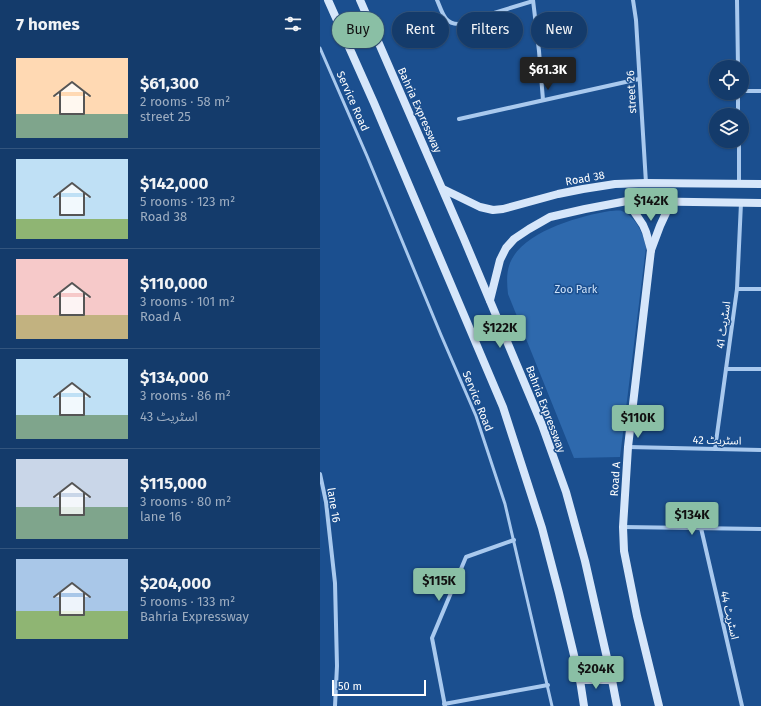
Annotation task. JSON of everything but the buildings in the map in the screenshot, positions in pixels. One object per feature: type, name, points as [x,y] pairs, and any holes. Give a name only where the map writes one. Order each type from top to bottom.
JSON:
[{"type":"main road","points":[[328,0],[374,103],[503,407],[542,528],[580,680],[584,706]]},
{"type":"main road","name":"Bahria Expressway","points":[[360,0],[443,189],[542,425],[566,492],[585,561],[617,706]]},
{"type":"main road","name":"Road 38","points":[[443,189],[480,207],[493,210],[503,210],[539,199],[582,189],[615,184],[761,184]]},
{"type":"main road","points":[[628,201],[643,225],[651,250]]},
{"type":"main road","points":[[490,300],[500,260],[506,248],[514,239],[550,217],[628,201],[761,203]]},
{"type":"main road","points":[[651,250],[671,202]]},
{"type":"main road","name":"Road A","points":[[651,250],[628,447],[623,527],[624,551],[637,616],[659,706]]},
{"type":"main road","points":[[580,680],[612,680]]},
{"type":"street","points":[[437,0],[445,19],[455,24],[533,1],[543,100]]},
{"type":"street","name":"street 26","points":[[633,0],[636,20],[646,183]]},
{"type":"street","points":[[737,0],[738,60]]},
{"type":"street","points":[[459,119],[639,79]]},
{"type":"street","points":[[749,92],[761,91]]},
{"type":"street","points":[[739,148],[739,184]]},
{"type":"street","name":"اسٹریٹ 41","points":[[715,449],[737,289],[741,203]]},
{"type":"street","points":[[737,289],[761,289]]},
{"type":"street","points":[[726,369],[761,369]]},
{"type":"street","name":"اسٹریٹ 42","points":[[628,447],[761,450]]},
{"type":"street","name":"lane 16","points":[[320,474],[326,502],[334,583],[337,666],[335,706]]},
{"type":"street","points":[[623,527],[761,529]]},
{"type":"street","name":"اسٹریٹ 44","points":[[701,528],[742,706]]},
{"type":"street","points":[[514,540],[466,557],[432,638],[445,705],[548,685]]},
{"type":"lane","name":"Service Road","points":[[320,48],[476,416],[506,504],[552,706]]},
{"type":"green space","name":"Zoo Park","points":[[610,211],[622,211],[635,221],[641,231],[646,247],[620,457],[574,458],[508,294],[508,271],[510,263],[516,252],[526,242],[539,234],[568,221]]}]
